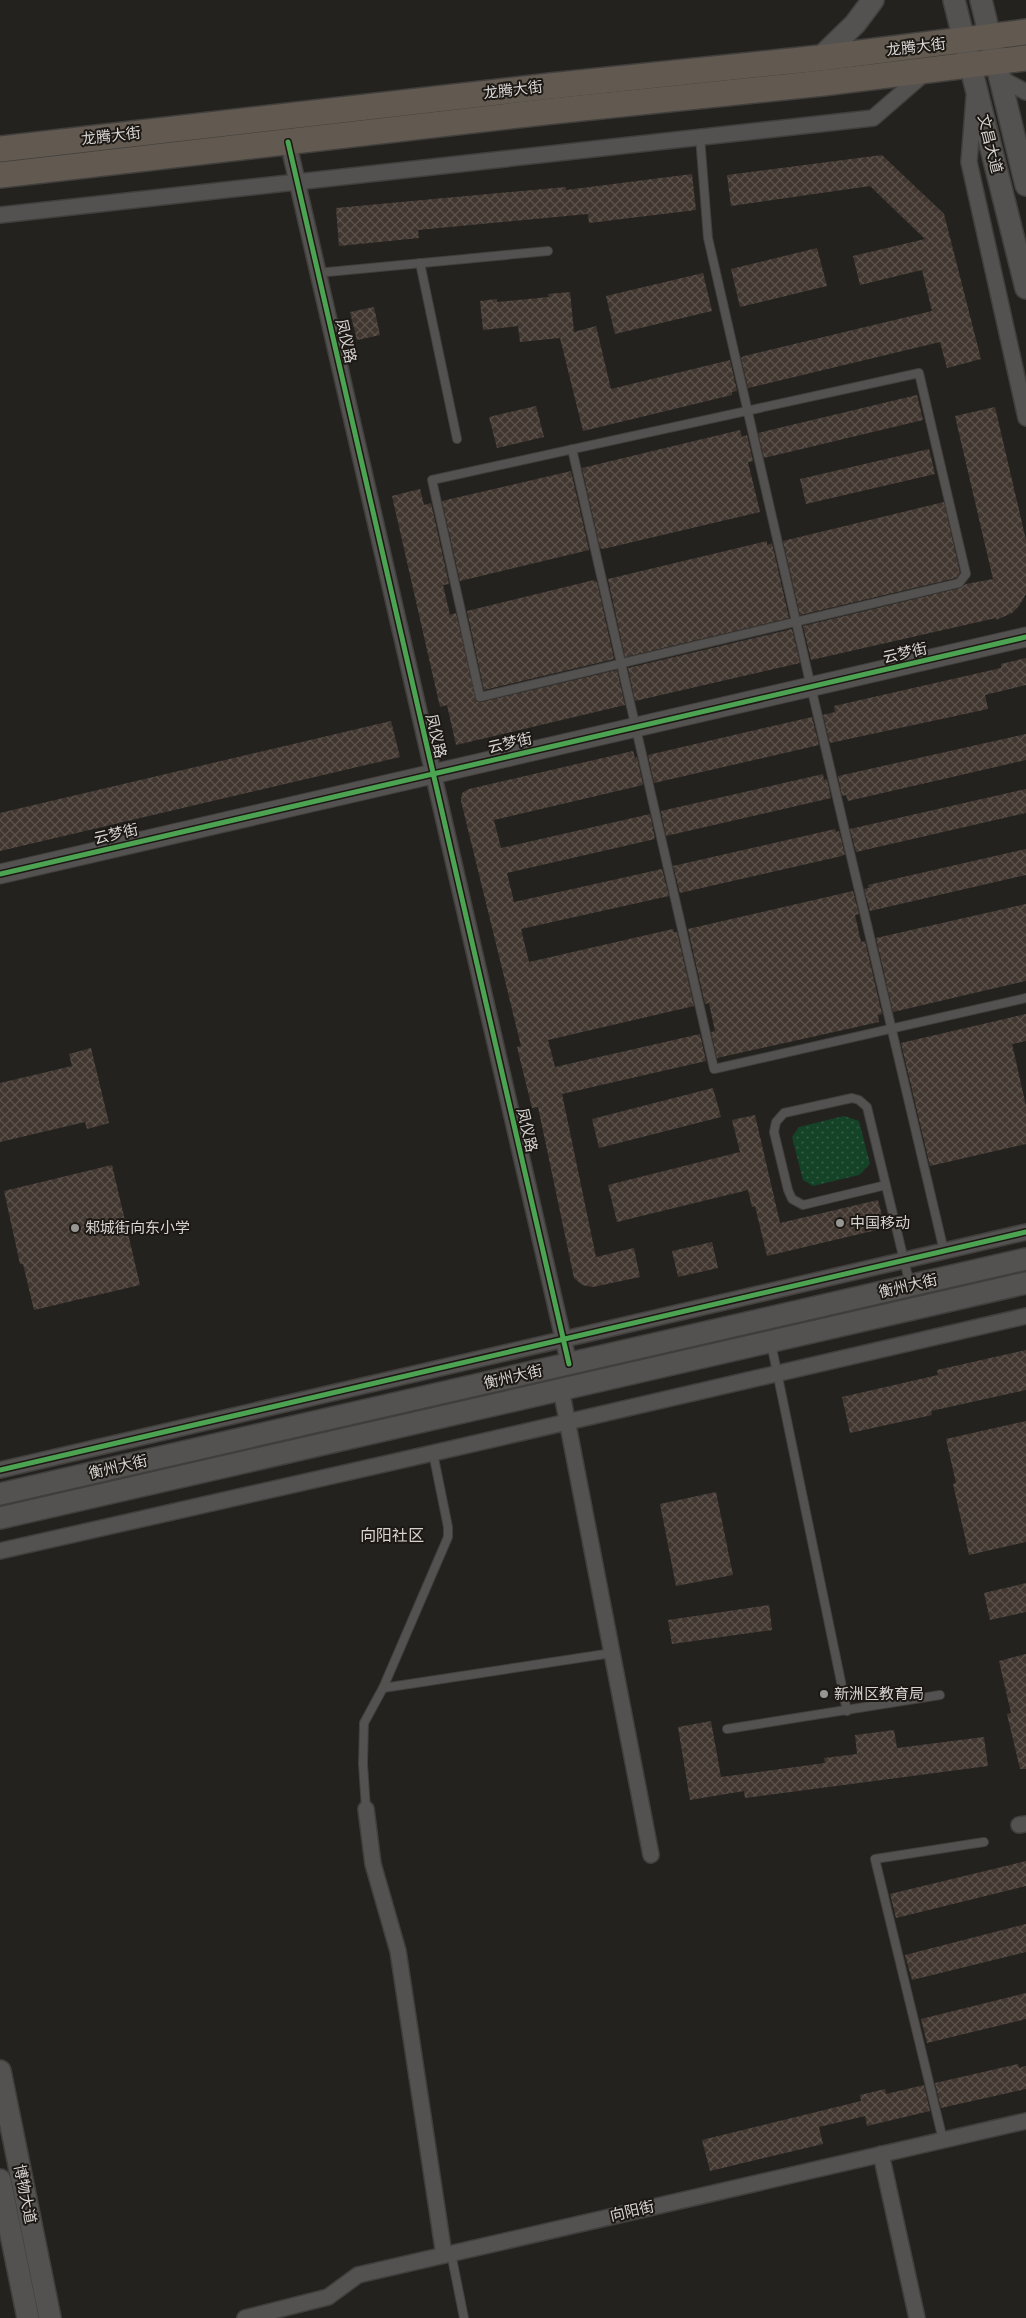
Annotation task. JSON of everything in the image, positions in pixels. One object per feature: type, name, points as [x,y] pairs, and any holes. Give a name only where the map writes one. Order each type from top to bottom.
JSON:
[{"type":"highway","name":"龙腾大街","points":[[0,149],[550,86],[820,58],[1026,32]]},
{"type":"highway","name":"龙腾大街","points":[[0,175],[928,71],[973,75],[998,70],[1026,58]]},
{"type":"main road","points":[[820,58],[854,24],[873,0]]},
{"type":"main road","name":"文昌大道","points":[[954,0],[1026,288]]},
{"type":"main road","name":"文昌大道","points":[[980,0],[1026,185]]},
{"type":"main road","name":"衡州大街","points":[[0,1494],[1026,1259]]},
{"type":"main road","name":"衡州大街","points":[[0,1518],[1026,1283]]},
{"type":"main road","name":"博物大道","points":[[0,2071],[50,2318]]},
{"type":"main road","name":"博物大道","points":[[0,2180],[28,2318]]},
{"type":"street","points":[[998,70],[1026,92]]},
{"type":"street","points":[[0,215],[873,118],[928,71]]},
{"type":"street","points":[[973,75],[969,162],[1026,418]]},
{"type":"street","name":"凤仪路","points":[[288,142],[569,1364]]},
{"type":"street","name":"云梦街","points":[[0,874],[1026,638]]},
{"type":"street","points":[[0,1470],[1026,1232]]},
{"type":"street","points":[[0,1551],[1026,1316]]},
{"type":"street","points":[[561,1389],[651,1855]]},
{"type":"street","points":[[366,1810],[372,1864],[398,1951],[447,2254]]},
{"type":"street","name":"向阳街","points":[[245,2318],[328,2297],[358,2275],[1026,2121]]},
{"type":"street","points":[[881,2154],[918,2318]]},
{"type":"lane","points":[[700,137],[708,238],[811,687],[944,1251]]},
{"type":"lane","points":[[318,272],[548,251]]},
{"type":"lane","points":[[420,263],[457,439]]},
{"type":"lane","points":[[919,373],[966,574],[959,583],[480,697],[432,480],[748,410],[919,373]]},
{"type":"lane","points":[[572,449],[714,1069],[1026,998]]},
{"type":"lane","points":[[886,1185],[803,1205],[796,1202],[788,1190],[774,1132],[776,1122],[784,1113],[852,1098],[859,1100],[867,1107],[886,1185],[910,1286]]},
{"type":"lane","points":[[771,1341],[846,1711]]},
{"type":"lane","points":[[366,1810],[363,1764],[364,1723],[383,1688],[448,1537],[448,1527],[433,1453]]},
{"type":"lane","points":[[383,1688],[612,1653]]},
{"type":"lane","points":[[726,1729],[940,1695]]},
{"type":"lane","points":[[943,2140],[875,1859],[984,1842]]},
{"type":"lane","points":[[447,2254],[464,2318]]},
{"type":"green space","points":[[844,1116],[859,1121],[870,1164],[859,1175],[813,1186],[803,1180],[792,1137],[799,1127]]},
{"type":"building","points":[[882,155],[944,214],[981,359],[947,368],[940,342],[748,388],[741,358],[744,356],[932,311],[922,270],[860,285],[853,256],[925,239],[870,186],[731,206],[727,175]]},
{"type":"building","points":[[692,174],[696,210],[589,223],[588,214],[418,230],[419,238],[339,246],[336,208],[566,187],[566,190]]},
{"type":"building","points":[[817,248],[827,286],[740,307],[731,269]]},
{"type":"building","points":[[703,273],[712,311],[615,334],[606,296]]},
{"type":"building","points":[[570,292],[574,332],[596,326],[611,389],[730,360],[737,391],[732,392],[732,395],[583,431],[560,338],[520,342],[518,326],[483,330],[480,301],[497,299],[497,302],[549,297],[548,294]]},
{"type":"building","points":[[374,307],[380,335],[357,340],[350,312]]},
{"type":"building","points":[[917,395],[923,420],[764,458],[758,433]]},
{"type":"building","points":[[536,406],[544,437],[497,448],[489,417]]},
{"type":"building","points":[[995,407],[1026,540],[1026,594],[1019,606],[1012,613],[996,620],[996,618],[811,660],[803,626],[960,588],[966,584],[993,579],[955,416]]},
{"type":"building","points":[[740,430],[742,437],[747,435],[753,461],[748,462],[760,512],[603,549],[600,548],[582,468]]},
{"type":"building","points":[[929,449],[935,474],[806,504],[800,479]]},
{"type":"building","points":[[571,471],[589,550],[460,581],[442,501]]},
{"type":"building","points":[[420,489],[424,505],[431,503],[449,584],[443,585],[450,615],[456,613],[476,701],[481,702],[617,670],[625,705],[456,745],[447,705],[440,707],[392,496]]},
{"type":"building","points":[[944,502],[960,573],[956,578],[800,615],[783,541]]},
{"type":"building","points":[[767,541],[767,545],[772,543],[789,618],[625,657],[608,579]]},
{"type":"building","points":[[594,580],[597,582],[614,659],[484,690],[467,611]]},
{"type":"building","points":[[792,629],[800,663],[635,701],[628,668]]},
{"type":"building","points":[[1026,658],[1026,685],[985,695],[988,709],[830,743],[823,715],[835,712],[834,706],[1001,668],[1001,664]]},
{"type":"building","points":[[812,717],[819,745],[654,783],[648,755]]},
{"type":"building","points":[[391,721],[400,757],[0,851],[0,813]]},
{"type":"building","points":[[1026,734],[1026,760],[848,801],[846,795],[842,796],[838,776]]},
{"type":"building","points":[[633,751],[635,758],[637,757],[643,785],[494,820],[501,848],[650,814],[655,839],[507,873],[514,902],[662,869],[669,896],[521,929],[529,962],[673,929],[674,932],[677,932],[694,1006],[548,1040],[555,1067],[700,1034],[706,1061],[562,1094],[596,1257],[634,1248],[640,1277],[593,1287],[582,1285],[574,1278],[538,1107],[532,1108],[517,1047],[521,1046],[461,801],[462,793],[469,789]]},
{"type":"building","points":[[823,774],[824,780],[827,779],[831,798],[666,836],[661,811]]},
{"type":"building","points":[[1026,789],[1026,813],[856,852],[850,829]]},
{"type":"building","points":[[835,829],[836,832],[839,831],[845,854],[842,856],[680,893],[673,866]]},
{"type":"building","points":[[1026,849],[1026,875],[870,911],[864,889],[869,888],[868,885]]},
{"type":"building","points":[[853,891],[859,914],[855,915],[861,942],[865,941],[882,1014],[878,1015],[879,1022],[717,1058],[711,1032],[715,1031],[709,1003],[705,1004],[688,929]]},
{"type":"building","points":[[1026,904],[1026,981],[893,1012],[876,938]]},
{"type":"building","points":[[1026,1014],[1026,1041],[1012,1044],[1026,1106],[1026,1144],[930,1166],[901,1043]]},
{"type":"building","points":[[91,1048],[109,1123],[87,1129],[85,1122],[0,1142],[0,1083],[72,1066],[69,1054]]},
{"type":"building","points":[[713,1088],[721,1117],[599,1148],[592,1119]]},
{"type":"building","points":[[755,1115],[780,1223],[878,1200],[885,1228],[767,1256],[755,1206],[752,1207],[748,1190],[617,1222],[608,1185],[740,1152],[732,1120]]},
{"type":"building","points":[[112,1165],[140,1285],[34,1310],[23,1264],[20,1264],[4,1191]]},
{"type":"building","points":[[712,1242],[718,1268],[678,1277],[672,1251]]},
{"type":"building","points":[[1026,1350],[1026,1390],[931,1411],[932,1415],[850,1433],[842,1397],[938,1375],[937,1370]]},
{"type":"building","points":[[1026,1421],[1026,1542],[969,1555],[953,1484],[956,1483],[946,1439]]},
{"type":"building","points":[[716,1492],[733,1575],[676,1586],[660,1504]]},
{"type":"building","points":[[1026,1583],[1026,1612],[990,1620],[984,1593]]},
{"type":"building","points":[[769,1605],[772,1630],[672,1644],[668,1620]]},
{"type":"building","points":[[1026,1654],[1026,1769],[1020,1769],[1007,1714],[1011,1713],[999,1661]]},
{"type":"building","points":[[711,1721],[721,1777],[825,1763],[824,1758],[857,1754],[855,1735],[894,1730],[897,1748],[984,1737],[988,1766],[745,1798],[744,1791],[690,1800],[678,1727]]},
{"type":"building","points":[[1026,1861],[1026,1886],[896,1918],[890,1894]]},
{"type":"building","points":[[1026,1924],[1026,1952],[912,1980],[905,1955]]},
{"type":"building","points":[[1026,1993],[1026,2019],[927,2043],[921,2019]]},
{"type":"building","points":[[1018,2064],[1019,2068],[1026,2066],[1026,2089],[941,2108],[935,2083]]},
{"type":"building","points":[[924,2085],[930,2111],[867,2126],[865,2116],[819,2127],[823,2144],[710,2171],[702,2140],[861,2101],[860,2095],[885,2089],[886,2094]]},
{"type":"cycle path","points":[[288,142],[569,1364]]},
{"type":"cycle path","points":[[0,874],[1026,637]]},
{"type":"cycle path","points":[[0,1470],[1026,1232]]},
{"type":"place","name":"中国移动","points":[[840,1223]]},
{"type":"place","name":"邾城街向东小学","points":[[75,1228]]},
{"type":"place","name":"新洲区教育局","points":[[824,1694]]},
{"type":"district","name":"向阳社区","points":[[392,1535]]}]
